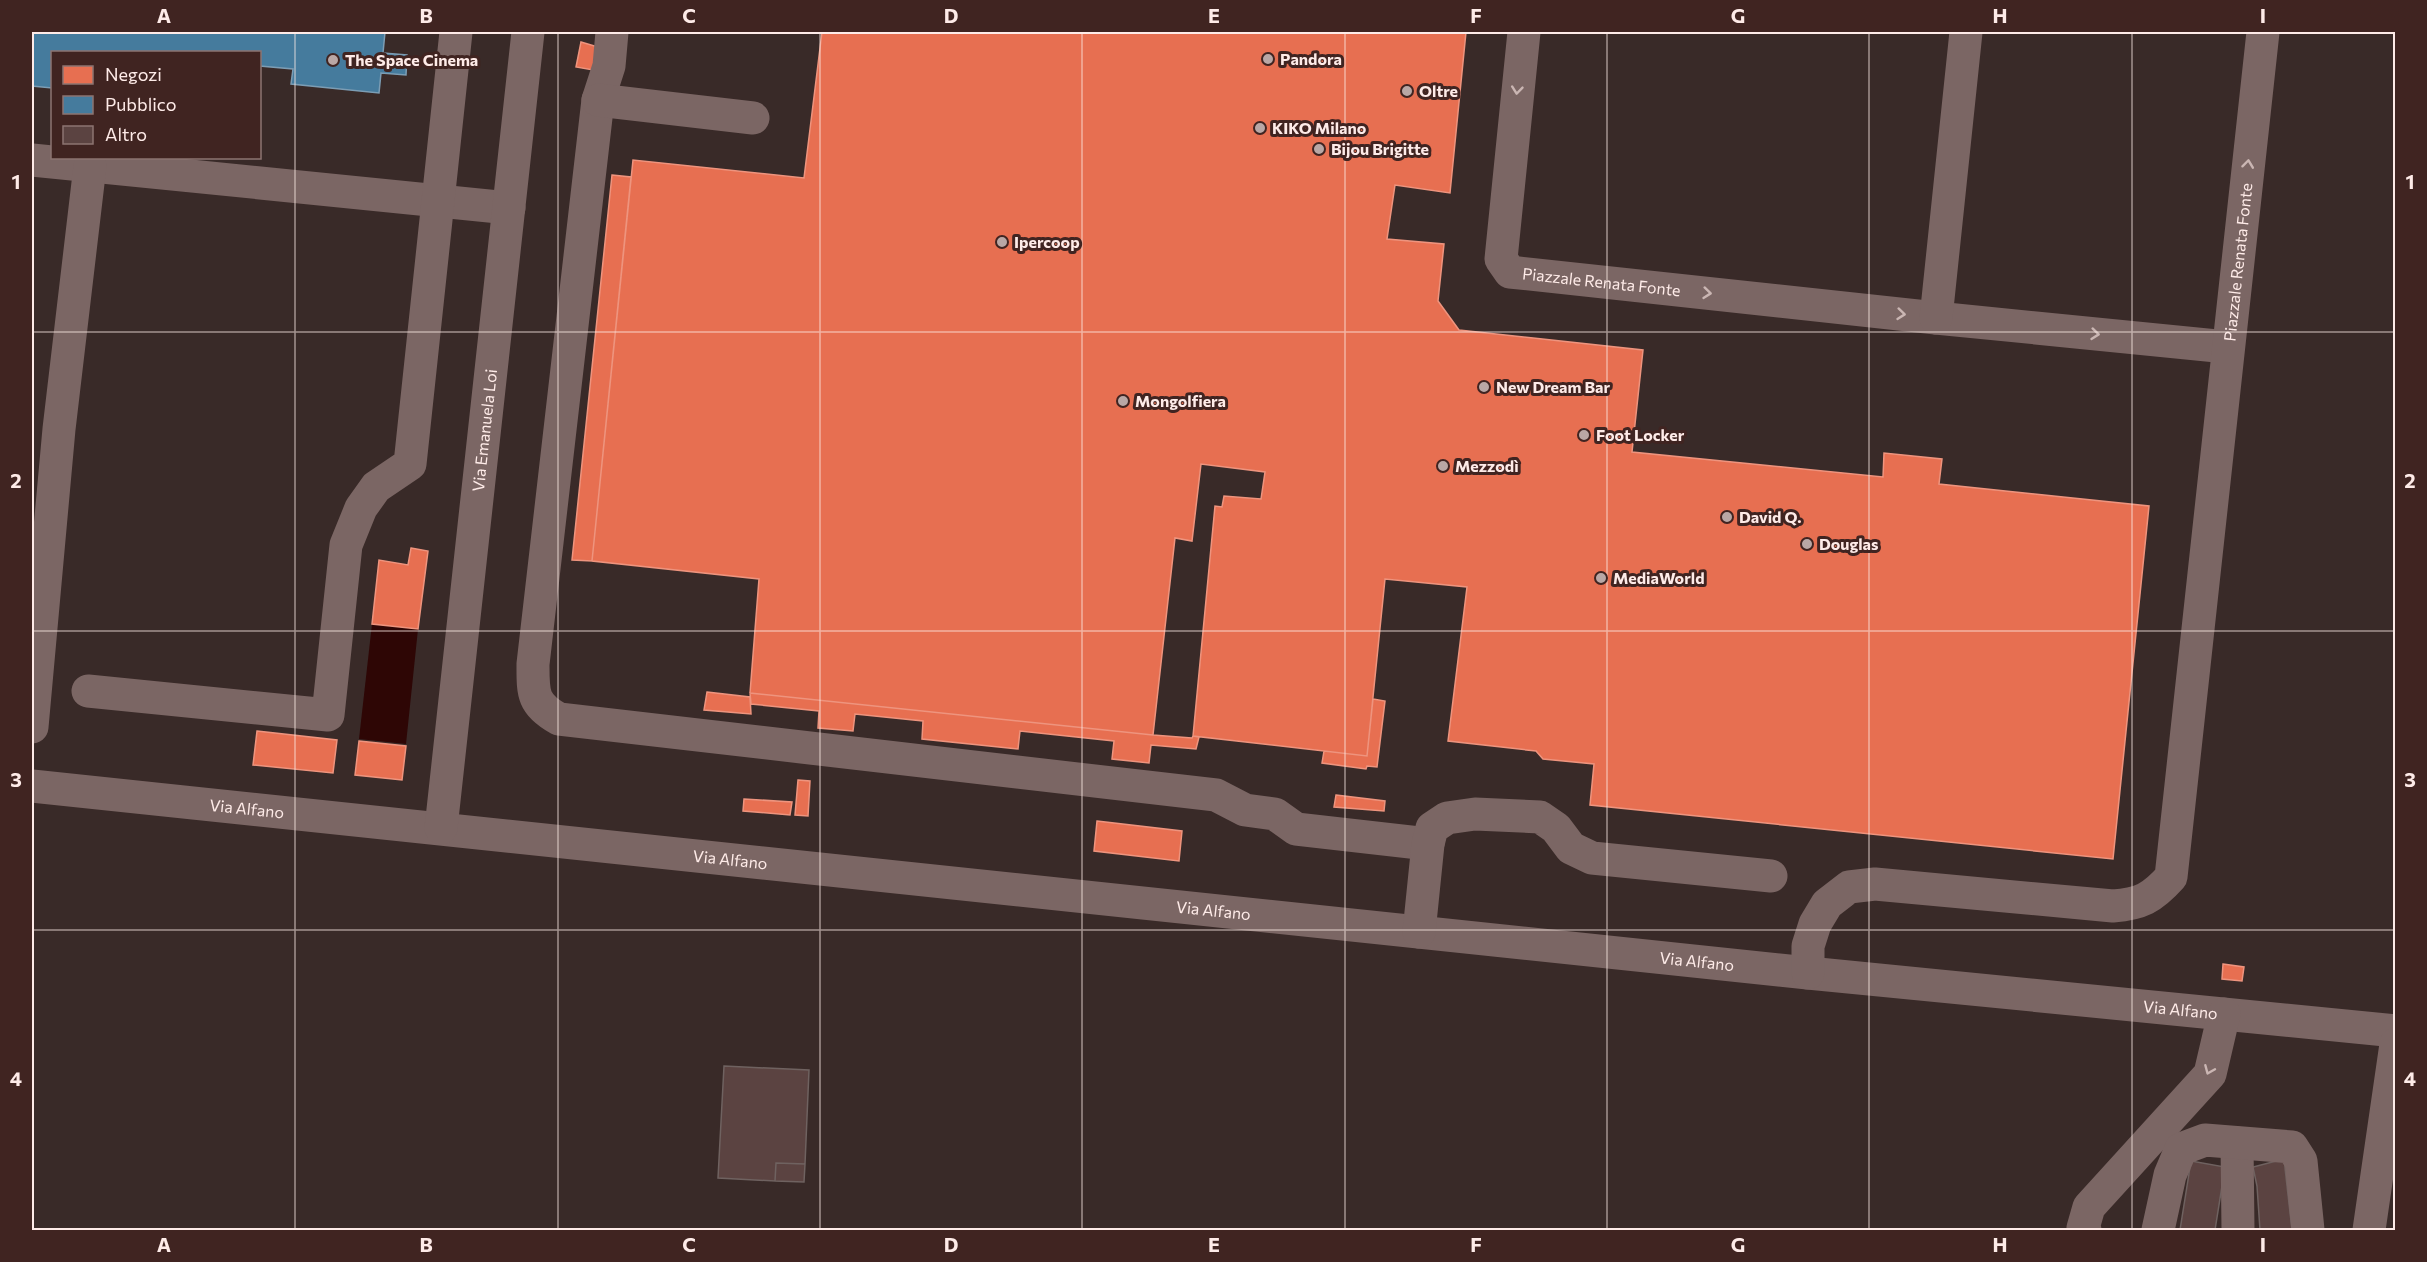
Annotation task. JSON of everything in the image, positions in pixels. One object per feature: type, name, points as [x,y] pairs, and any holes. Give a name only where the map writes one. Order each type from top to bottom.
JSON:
[{"type":"street","points":[[88,691],[328,715],[346,545],[361,508],[376,487],[410,464],[440,200],[456,32]]},
{"type":"street","name":"Via Emanuela Loi","points":[[441,828],[528,32]]},
{"type":"street","points":[[612,32],[609,66],[598,100],[533,664],[533,693],[543,710],[558,719],[1216,795],[1245,810],[1275,814],[1296,829],[1428,844]]},
{"type":"street","name":"Piazzale Renata Fonte","points":[[1524,32],[1501,259],[1510,272],[2227,347],[2263,32]]},
{"type":"street","points":[[1936,318],[1966,32]]},
{"type":"street","points":[[598,100],[753,118]]},
{"type":"street","points":[[32,160],[509,208]]},
{"type":"street","points":[[32,727],[59,429],[90,166]]},
{"type":"street","points":[[1808,973],[1808,946],[1815,924],[1827,904],[1849,887],[1875,884],[2113,906],[2135,904],[2156,893],[2171,877],[2227,347]]},
{"type":"street","name":"Via Alfano","points":[[32,786],[1808,973],[2396,1031]]},
{"type":"street","points":[[1419,932],[1428,844],[1432,828],[1447,818],[1475,814],[1540,817],[1556,828],[1571,848],[1592,858],[1771,876]]},
{"type":"street","points":[[2085,1230],[2089,1207],[2210,1074],[2224,1014]]},
{"type":"street","points":[[2369,1230],[2396,1044]]},
{"type":"street","points":[[2158,1230],[2170,1175],[2181,1149],[2205,1140],[2292,1147],[2301,1161],[2308,1230]]},
{"type":"street","points":[[2237,1143],[2238,1230]]},
{"type":"shaded area","points":[[372,624],[418,629],[406,744],[359,739]]},
{"type":"building: Negozi","name":"Mongolfiera","points":[[822,32],[1466,32],[1450,193],[1395,185],[1387,239],[1444,244],[1438,301],[1459,330],[1643,350],[1632,452],[1883,477],[1884,453],[1942,459],[1939,484],[2149,506],[2113,859],[1590,805],[1594,764],[1543,759],[1536,751],[1448,741],[1467,587],[1385,579],[1367,756],[1193,736],[1215,506],[1222,507],[1224,496],[1261,499],[1265,472],[1201,464],[1192,541],[1175,538],[1153,735],[750,693],[759,579],[592,561],[633,160],[804,178]]},
{"type":"building: Negozi","points":[[581,42],[598,47],[593,70],[576,67]]},
{"type":"building: Negozi","points":[[612,175],[631,177],[592,561],[572,560]]},
{"type":"building: Negozi","points":[[411,548],[428,551],[418,629],[372,624],[379,560],[408,565]]},
{"type":"building: Negozi","points":[[707,692],[750,697],[751,714],[704,710]]},
{"type":"building: Negozi","points":[[750,693],[1153,735],[1199,737],[1196,749],[1151,745],[1149,763],[1112,759],[1114,741],[1020,731],[1018,749],[922,739],[923,721],[855,714],[853,731],[818,728],[819,711],[751,704]]},
{"type":"building: Negozi","points":[[1373,699],[1385,701],[1377,767],[1367,766],[1366,769],[1322,763],[1324,751],[1367,756]]},
{"type":"building: Negozi","points":[[257,731],[337,740],[333,773],[253,765]]},
{"type":"building: Negozi","points":[[359,741],[406,746],[402,780],[355,775]]},
{"type":"building: Negozi","points":[[798,780],[810,781],[808,816],[795,815]]},
{"type":"building: Negozi","points":[[1336,795],[1385,801],[1384,811],[1334,807]]},
{"type":"building: Negozi","points":[[744,799],[792,802],[790,815],[743,811]]},
{"type":"building: Negozi","points":[[1097,821],[1182,831],[1179,861],[1094,851]]},
{"type":"building: Negozi","points":[[2223,964],[2244,967],[2242,981],[2222,979]]},
{"type":"building: Pubblico","name":"The Space Cinema","points":[[32,32],[385,32],[383,53],[407,55],[406,75],[381,73],[379,93],[291,84],[293,69],[261,66],[261,51],[51,51],[51,88],[32,86]]},
{"type":"building: Altro","points":[[724,1066],[809,1070],[805,1164],[776,1163],[775,1181],[718,1178]]},
{"type":"building: Altro","points":[[2284,1159],[2292,1230],[2260,1230],[2257,1186],[2253,1167]]},
{"type":"building: Altro","points":[[2191,1161],[2225,1167],[2215,1230],[2180,1230]]},
{"type":"building: Altro","points":[[776,1163],[805,1164],[804,1182],[775,1181]]},
{"type":"place","name":"Pandora","points":[[1268,59]]},
{"type":"place","name":"The Space Cinema","points":[[333,60]]},
{"type":"place","name":"Oltre","points":[[1407,91]]},
{"type":"place","name":"KIKO Milano","points":[[1260,128]]},
{"type":"place","name":"Bijou Brigitte","points":[[1319,149]]},
{"type":"place","name":"Ipercoop","points":[[1002,242]]},
{"type":"place","name":"New Dream Bar","points":[[1484,387]]},
{"type":"place","name":"Mongolfiera","points":[[1123,401]]},
{"type":"place","name":"Foot Locker","points":[[1584,435]]},
{"type":"place","name":"Mezzodì","points":[[1443,466]]},
{"type":"place","name":"David Q.","points":[[1727,517]]},
{"type":"place","name":"Douglas","points":[[1807,544]]},
{"type":"place","name":"MediaWorld","points":[[1601,578]]}]
